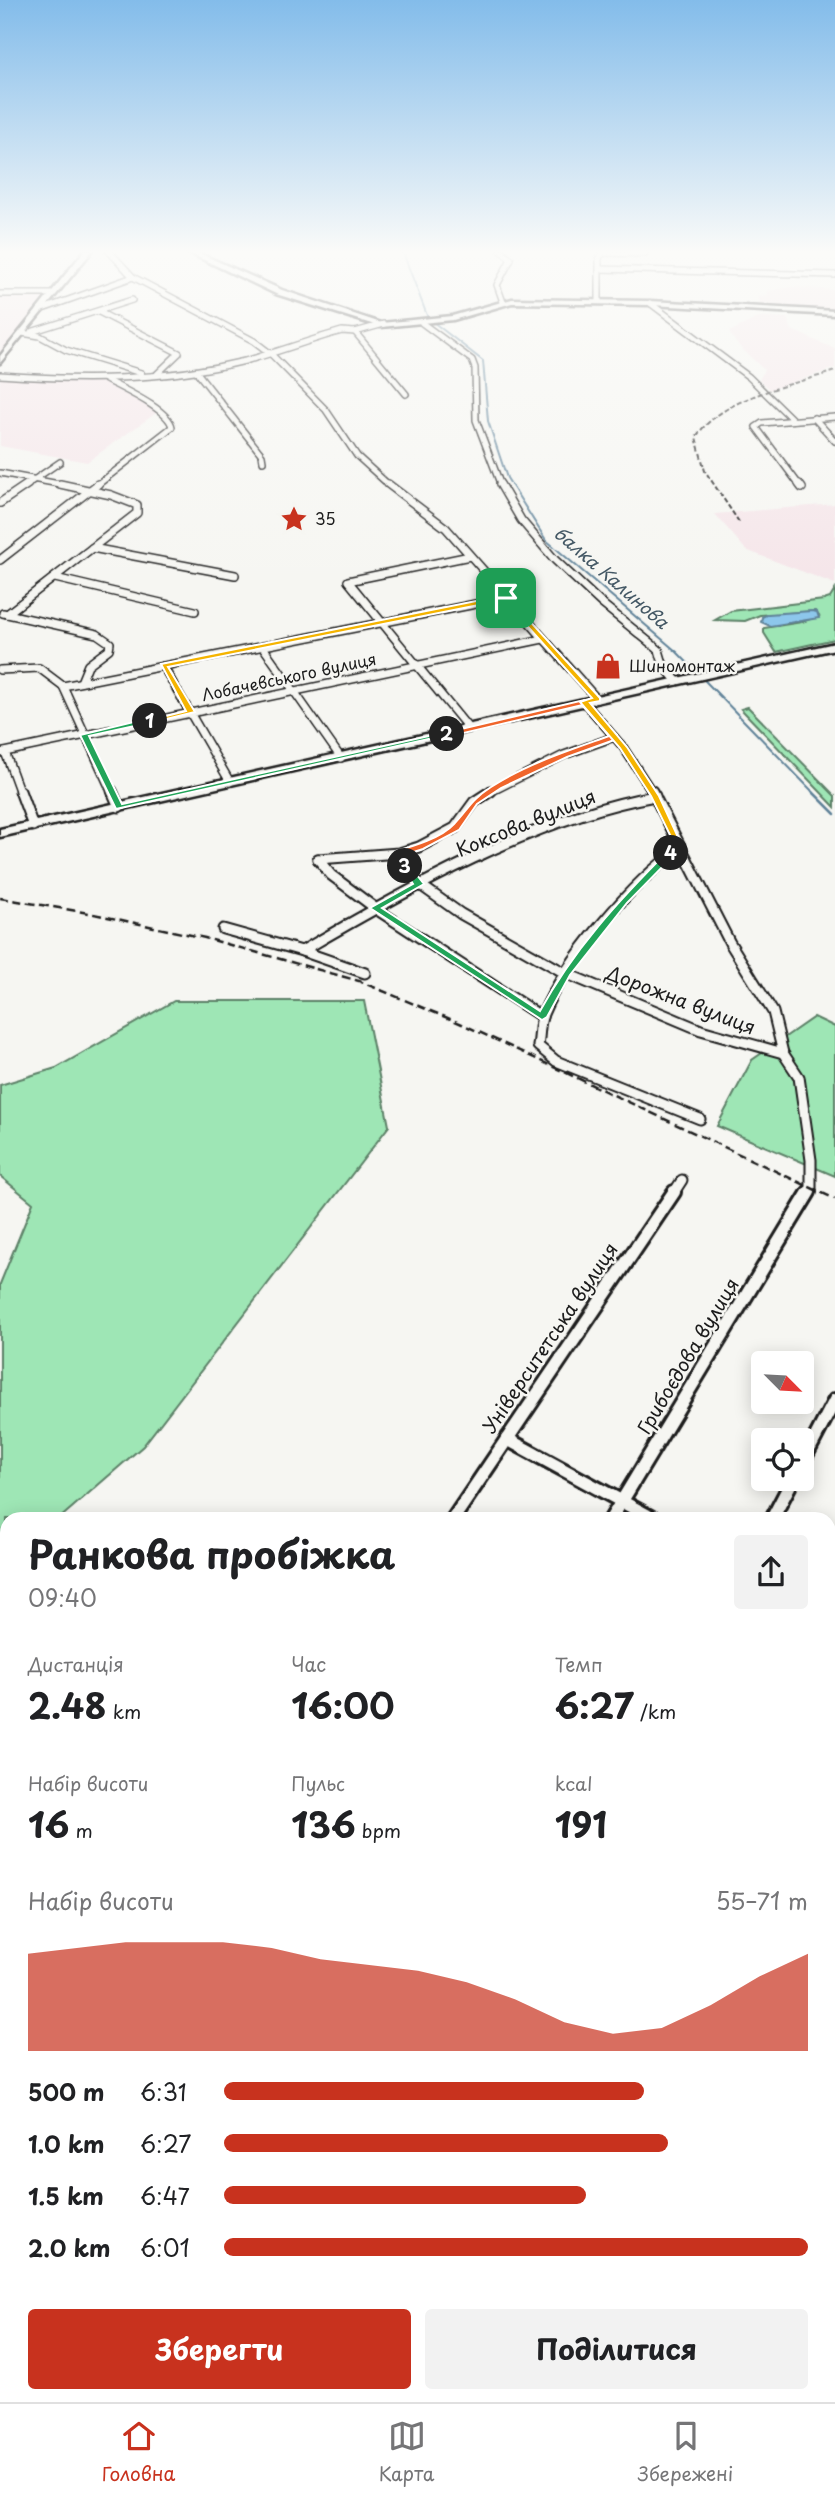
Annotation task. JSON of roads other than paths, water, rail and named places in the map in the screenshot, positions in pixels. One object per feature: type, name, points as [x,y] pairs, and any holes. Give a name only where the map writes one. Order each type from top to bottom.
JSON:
[{"type":"street","points":[[99,362],[154,375]]},
{"type":"street","points":[[154,375],[169,362]]},
{"type":"street","points":[[0,374],[104,379],[196,371],[235,362]]},
{"type":"street","points":[[279,362],[326,411],[357,456],[402,497],[446,528],[597,699]]},
{"type":"street","points":[[380,362],[406,394]]},
{"type":"street","points":[[473,362],[476,420],[498,480],[521,520],[555,560],[601,603],[659,650],[664,667],[677,681]]},
{"type":"street","points":[[728,362],[793,419]]},
{"type":"street","points":[[196,371],[262,455],[263,461]]},
{"type":"street","points":[[0,560],[172,427],[171,420],[161,411],[104,379]]},
{"type":"street","points":[[802,488],[756,427],[762,423],[793,419],[835,417]]},
{"type":"street","points":[[814,418],[835,441]]},
{"type":"street","points":[[0,503],[60,462]]},
{"type":"street","points":[[0,473],[136,504],[137,513],[55,578],[3,613]]},
{"type":"street","points":[[92,548],[235,575]]},
{"type":"street","points":[[469,729],[348,581],[470,556]]},
{"type":"street","points":[[55,578],[195,611]]},
{"type":"street","points":[[63,685],[506,598]]},
{"type":"street","points":[[3,613],[97,634],[106,639],[109,649],[88,665],[81,682]]},
{"type":"street","name":"Лобачевського вулиця","points":[[2,753],[543,639]]},
{"type":"street","points":[[263,646],[341,758]]},
{"type":"street","points":[[0,833],[835,646]]},
{"type":"street","points":[[163,666],[230,782]]},
{"type":"street","points":[[0,670],[39,667],[63,685],[119,807]]},
{"type":"street","name":"Грибоєдова вулиця","points":[[584,702],[614,737],[655,796],[730,943],[773,1012],[783,1053],[799,1077],[811,1160],[811,1188],[616,1512]]},
{"type":"street","points":[[542,1017],[375,908],[331,875],[318,859],[399,853],[419,847],[456,828],[474,802],[498,786],[564,755],[614,737]]},
{"type":"street","points":[[2,753],[33,826]]},
{"type":"street","name":"Коксова вулиця","points":[[302,951],[419,884],[550,827],[629,800],[655,796]]},
{"type":"street","points":[[681,848],[669,854],[623,901],[565,973],[542,1017],[538,1046],[556,1061],[699,1119]]},
{"type":"street","name":"Дорожна вулиця","points":[[399,853],[409,875],[419,884],[461,914],[565,973],[701,1030],[783,1053]]},
{"type":"street","points":[[223,929],[302,951],[365,973]]},
{"type":"street","name":"Університетська вулиця","points":[[458,1512],[682,1180]]},
{"type":"street","points":[[814,1440],[835,1400]]},
{"type":"street","points":[[507,1439],[641,1512]]},
{"type":"street","points":[[776,1512],[787,1491]]},
{"type":"water","points":[[817,612],[819,618],[770,626],[761,622],[762,617],[768,614]]},
{"type":"waterway","name":"балка Калинова","points":[[483,362],[488,421],[507,478],[546,540],[677,652],[814,793]]},
{"type":"waterway","name":"балка Калинова","points":[[814,793],[835,814]]},
{"type":"railway","points":[[739,522],[705,471],[696,437],[708,423],[740,402],[835,371]]},
{"type":"railway","points":[[0,898],[89,913],[205,938],[359,981],[462,1024],[835,1199]]},
{"type":"place","name":"35","points":[[294,519]]},
{"type":"place","name":"Шиномонтаж","points":[[608,666]]}]
